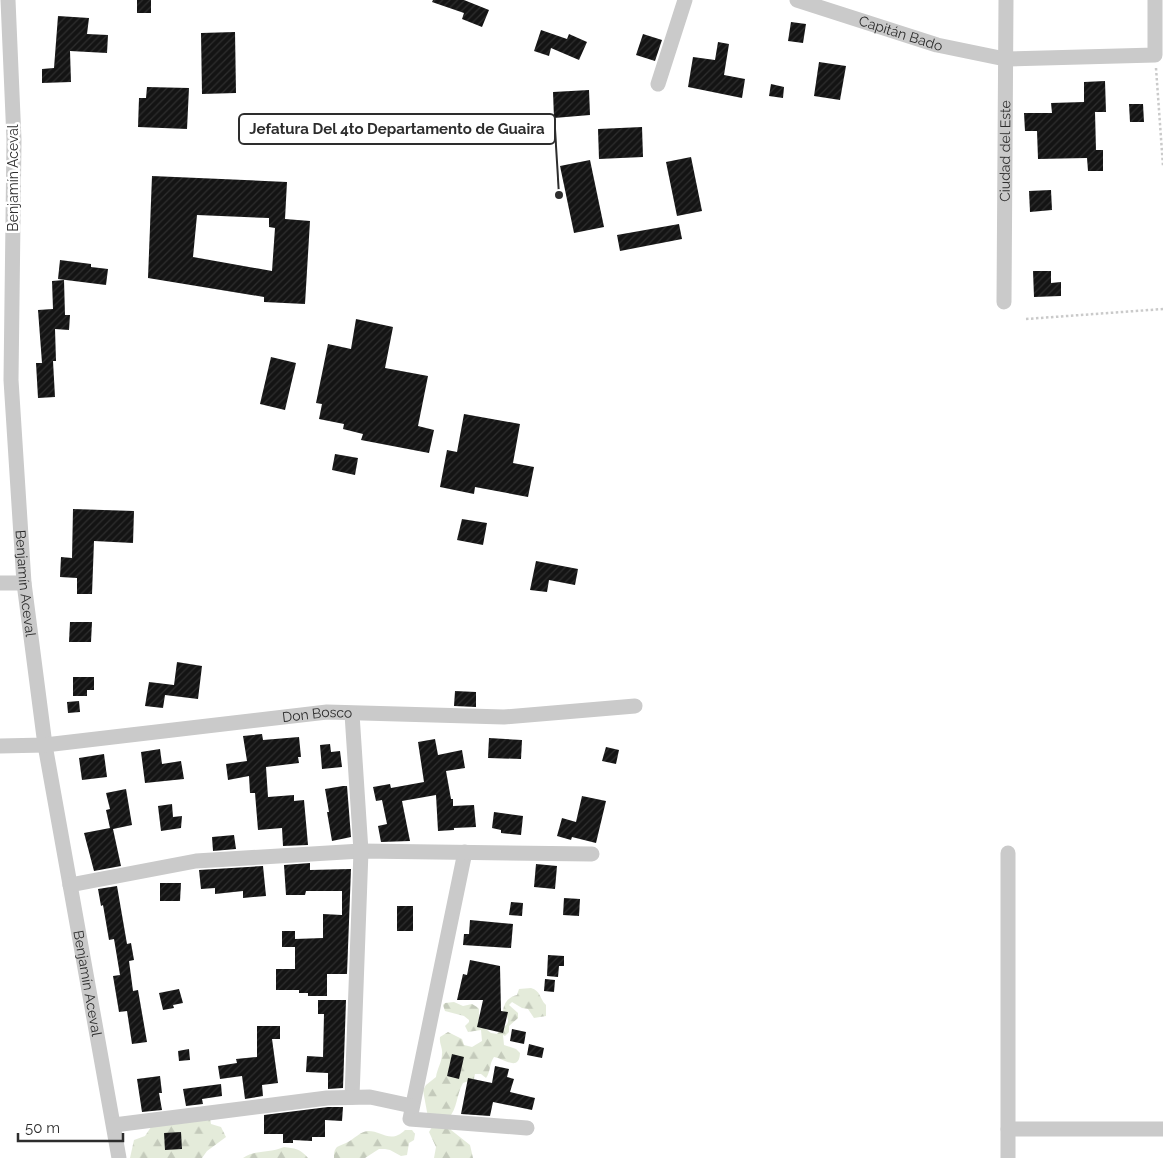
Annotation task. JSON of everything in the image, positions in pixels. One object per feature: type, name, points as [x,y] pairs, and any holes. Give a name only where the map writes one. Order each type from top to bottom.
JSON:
[{"type":"street","name":"Benjamín Aceval","points":[[8,0],[6,380],[24,583],[46,745],[119,1158]]},
{"type":"street","points":[[658,84],[685,0]]},
{"type":"street","name":"Capitán Bado","points":[[797,0],[937,45],[1005,59],[1154,55]]},
{"type":"street","name":"Ciudad del Este","points":[[1004,302],[1006,0]]},
{"type":"street","points":[[1154,55],[1155,0]]},
{"type":"street","points":[[0,583],[24,583]]},
{"type":"street","name":"Don Bosco","points":[[0,746],[46,745],[327,712],[504,717],[634,706]]},
{"type":"street","points":[[352,714],[361,851],[352,1097]]},
{"type":"street","points":[[70,885],[196,861],[361,851],[592,854]]},
{"type":"street","points":[[465,852],[410,1119],[527,1128]]},
{"type":"street","points":[[1008,854],[1008,1158]]},
{"type":"street","points":[[114,1124],[327,1098],[370,1097],[412,1106]]},
{"type":"street","points":[[1008,1130],[1163,1129]]},
{"type":"path","points":[[1154,55],[1163,166]]},
{"type":"path","points":[[1026,319],[1163,309]]},
{"type":"green space","points":[[531,988],[538,993],[546,1005],[546,1016],[534,1018],[528,1009],[512,1002],[509,1005],[518,1013],[518,1018],[509,1026],[509,1032],[505,1036],[503,1035],[504,1045],[516,1049],[520,1053],[519,1059],[517,1062],[511,1063],[494,1057],[486,1078],[481,1074],[475,1074],[474,1079],[463,1083],[454,1110],[448,1119],[451,1130],[470,1145],[473,1158],[434,1158],[436,1147],[429,1132],[432,1127],[423,1090],[436,1077],[442,1057],[440,1037],[448,1032],[462,1039],[464,1045],[472,1047],[482,1041],[481,1030],[468,1032],[465,1026],[469,1020],[464,1016],[445,1011],[443,1005],[454,1002],[463,1006],[472,1004],[479,1009],[479,1024],[491,1033],[497,1034],[508,1022],[503,1011],[506,1003],[517,995],[519,989]]},
{"type":"green space","points":[[209,1113],[211,1124],[221,1127],[226,1137],[207,1151],[202,1158],[130,1158],[134,1140],[145,1136],[153,1124]]},
{"type":"green space","points":[[405,1130],[412,1130],[415,1134],[414,1140],[409,1143],[407,1155],[401,1156],[390,1150],[379,1149],[365,1158],[334,1158],[337,1147],[362,1133],[368,1131],[395,1136]]},
{"type":"green space","points":[[284,1147],[297,1150],[308,1158],[243,1158],[253,1153]]},
{"type":"building","points":[[137,0],[151,0],[151,13],[137,13]]},
{"type":"building","points":[[433,0],[464,0],[489,10],[482,27],[462,19],[464,13],[432,2]]},
{"type":"building","points":[[58,16],[89,18],[87,34],[108,35],[107,53],[70,51],[71,82],[42,83],[42,69],[54,68]]},
{"type":"building","points":[[791,22],[806,24],[803,43],[788,41]]},
{"type":"building","points":[[541,30],[567,39],[569,34],[587,42],[579,60],[551,48],[549,56],[534,51]]},
{"type":"building","points":[[235,32],[236,93],[202,94],[201,33]]},
{"type":"building","points":[[643,34],[662,40],[655,61],[636,55]]},
{"type":"building","points":[[718,42],[729,44],[724,75],[745,79],[742,98],[688,87],[693,57],[715,60]]},
{"type":"building","points":[[819,62],[846,66],[840,100],[814,96]]},
{"type":"building","points":[[1105,81],[1106,112],[1095,112],[1096,150],[1103,150],[1103,171],[1088,171],[1087,158],[1038,159],[1037,131],[1025,131],[1024,113],[1052,113],[1051,103],[1084,102],[1084,82]]},
{"type":"building","points":[[771,84],[784,87],[783,98],[769,96]]},
{"type":"building","points":[[147,87],[189,88],[187,129],[138,127],[139,98],[146,98]]},
{"type":"building","points":[[589,90],[590,115],[554,118],[553,92]]},
{"type":"building","points":[[1129,104],[1143,104],[1144,122],[1130,122]]},
{"type":"building","points":[[642,127],[643,157],[599,159],[598,129]]},
{"type":"building","points":[[691,157],[702,211],[677,216],[666,162]]},
{"type":"building","points":[[590,160],[604,227],[574,233],[560,166]]},
{"type":"building","points":[[152,176],[287,182],[285,219],[310,221],[305,304],[264,302],[264,297],[148,278]],"holes":[[[197,215],[269,218],[269,227],[275,228],[272,271],[193,257]]]},
{"type":"building","points":[[1051,190],[1052,210],[1030,212],[1029,191]]},
{"type":"building","points":[[679,224],[682,239],[620,251],[617,235]]},
{"type":"building","points":[[60,260],[91,264],[91,267],[108,269],[106,285],[58,279]]},
{"type":"building","points":[[1033,271],[1051,271],[1051,283],[1061,282],[1061,296],[1034,297]]},
{"type":"building","points":[[64,280],[65,315],[70,315],[69,330],[55,329],[56,361],[53,361],[55,397],[38,398],[36,363],[42,363],[38,310],[53,309],[52,281]]},
{"type":"building","points":[[356,319],[393,327],[385,368],[428,376],[418,426],[434,430],[429,453],[361,440],[363,434],[343,429],[344,424],[319,419],[322,404],[316,403],[328,344],[351,349]]},
{"type":"building","points":[[271,357],[296,363],[285,410],[260,404]]},
{"type":"building","points":[[464,414],[520,424],[513,463],[534,467],[528,497],[475,487],[474,494],[440,487],[447,450],[457,452]]},
{"type":"building","points":[[335,454],[358,458],[355,475],[332,470]]},
{"type":"building","points":[[73,509],[134,511],[133,543],[94,541],[92,594],[77,594],[77,578],[60,577],[61,557],[72,558]]},
{"type":"building","points":[[462,519],[487,523],[483,545],[457,540]]},
{"type":"building","points":[[536,561],[578,569],[575,585],[549,580],[547,592],[530,590]]},
{"type":"building","points":[[70,622],[92,622],[91,642],[69,642]]},
{"type":"building","points":[[177,662],[202,666],[198,699],[165,695],[163,708],[145,706],[149,682],[174,685]]},
{"type":"building","points":[[73,677],[94,677],[94,690],[87,690],[87,696],[73,696]]},
{"type":"building","points":[[455,691],[476,692],[476,707],[454,706]]},
{"type":"building","points":[[79,701],[80,712],[68,713],[67,702]]},
{"type":"building","points":[[262,734],[263,740],[299,737],[301,757],[298,757],[299,763],[266,767],[268,797],[294,795],[294,801],[304,800],[308,845],[283,846],[282,828],[258,830],[255,793],[250,793],[249,776],[228,780],[226,764],[247,761],[243,736]]},
{"type":"building","points":[[489,738],[522,740],[521,759],[488,758]]},
{"type":"building","points":[[435,739],[438,755],[462,750],[465,768],[446,771],[451,799],[453,799],[453,806],[474,805],[476,827],[438,831],[436,795],[402,801],[410,841],[381,842],[378,826],[387,824],[382,800],[376,801],[373,787],[390,784],[391,788],[424,782],[418,742]]},
{"type":"building","points":[[330,744],[331,752],[340,751],[342,767],[322,769],[320,745]]},
{"type":"building","points":[[606,747],[619,750],[616,764],[602,761]]},
{"type":"building","points":[[160,749],[162,764],[181,761],[184,779],[145,783],[141,752]]},
{"type":"building","points":[[104,754],[107,777],[82,780],[79,758]]},
{"type":"building","points":[[347,786],[351,837],[332,841],[325,789]]},
{"type":"building","points":[[126,789],[132,825],[113,829],[121,866],[94,871],[84,833],[110,828],[106,810],[110,809],[106,793]]},
{"type":"building","points":[[582,796],[606,801],[596,843],[572,837],[571,840],[557,836],[562,818],[576,822]]},
{"type":"building","points":[[172,804],[173,817],[182,816],[181,828],[161,831],[158,806]]},
{"type":"building","points":[[494,812],[523,816],[521,835],[501,833],[501,830],[492,828]]},
{"type":"building","points":[[234,835],[236,849],[213,851],[212,837]]},
{"type":"building","points":[[310,863],[310,870],[351,869],[347,974],[327,974],[327,996],[308,996],[308,993],[299,993],[299,990],[276,990],[276,969],[295,969],[295,939],[323,938],[323,914],[342,915],[342,891],[306,891],[305,895],[286,895],[284,865]]},
{"type":"building","points":[[536,864],[557,866],[555,889],[534,887]]},
{"type":"building","points":[[263,866],[266,896],[243,898],[243,891],[215,894],[215,888],[201,889],[199,870]]},
{"type":"building","points":[[160,883],[181,883],[180,901],[160,901]]},
{"type":"building","points":[[117,886],[127,944],[131,943],[134,960],[129,961],[133,991],[138,990],[147,1042],[132,1044],[127,1011],[119,1012],[113,976],[120,975],[114,939],[109,940],[103,905],[101,906],[98,889]]},
{"type":"building","points":[[564,898],[580,899],[579,916],[563,915]]},
{"type":"building","points":[[511,902],[523,903],[522,916],[509,915]]},
{"type":"building","points":[[397,906],[413,906],[413,931],[397,931]]},
{"type":"building","points":[[470,920],[513,924],[511,948],[463,945],[464,934],[469,934]]},
{"type":"building","points":[[282,931],[295,931],[295,947],[282,947]]},
{"type":"building","points":[[548,955],[564,956],[564,966],[559,966],[558,977],[547,976]]},
{"type":"building","points":[[470,960],[500,966],[501,1011],[508,1012],[503,1033],[477,1027],[483,1000],[457,1000],[463,974],[467,975]]},
{"type":"building","points":[[545,979],[555,980],[554,992],[544,991]]},
{"type":"building","points":[[179,989],[183,1003],[173,1005],[174,1008],[163,1010],[159,993]]},
{"type":"building","points":[[318,1000],[346,1000],[343,1088],[328,1089],[328,1073],[306,1072],[307,1056],[323,1057],[324,1014],[318,1014]]},
{"type":"building","points":[[257,1026],[280,1026],[280,1039],[272,1039],[278,1083],[262,1085],[263,1096],[245,1099],[242,1076],[220,1079],[218,1066],[237,1063],[236,1059],[257,1057]]},
{"type":"building","points":[[512,1029],[526,1032],[524,1044],[510,1041]]},
{"type":"building","points":[[529,1044],[544,1048],[542,1058],[527,1055]]},
{"type":"building","points":[[189,1049],[190,1060],[179,1061],[178,1051]]},
{"type":"building","points":[[452,1054],[464,1057],[459,1079],[447,1076]]},
{"type":"building","points":[[495,1066],[509,1069],[507,1077],[514,1079],[510,1092],[535,1098],[532,1110],[493,1102],[490,1116],[461,1114],[468,1078],[492,1083]]},
{"type":"building","points":[[160,1076],[162,1093],[159,1093],[162,1110],[142,1112],[137,1079]]},
{"type":"building","points":[[221,1084],[222,1096],[202,1099],[203,1104],[186,1106],[183,1089]]},
{"type":"building","points":[[328,1107],[343,1107],[342,1121],[325,1120],[325,1137],[312,1137],[312,1141],[293,1140],[293,1143],[283,1143],[283,1134],[264,1134],[264,1115]]},
{"type":"building","points":[[181,1132],[182,1149],[165,1150],[164,1133]]},
{"type":"place","name":"Jefatura Del 4to Departamento de Guaira","points":[[559,195]]}]
